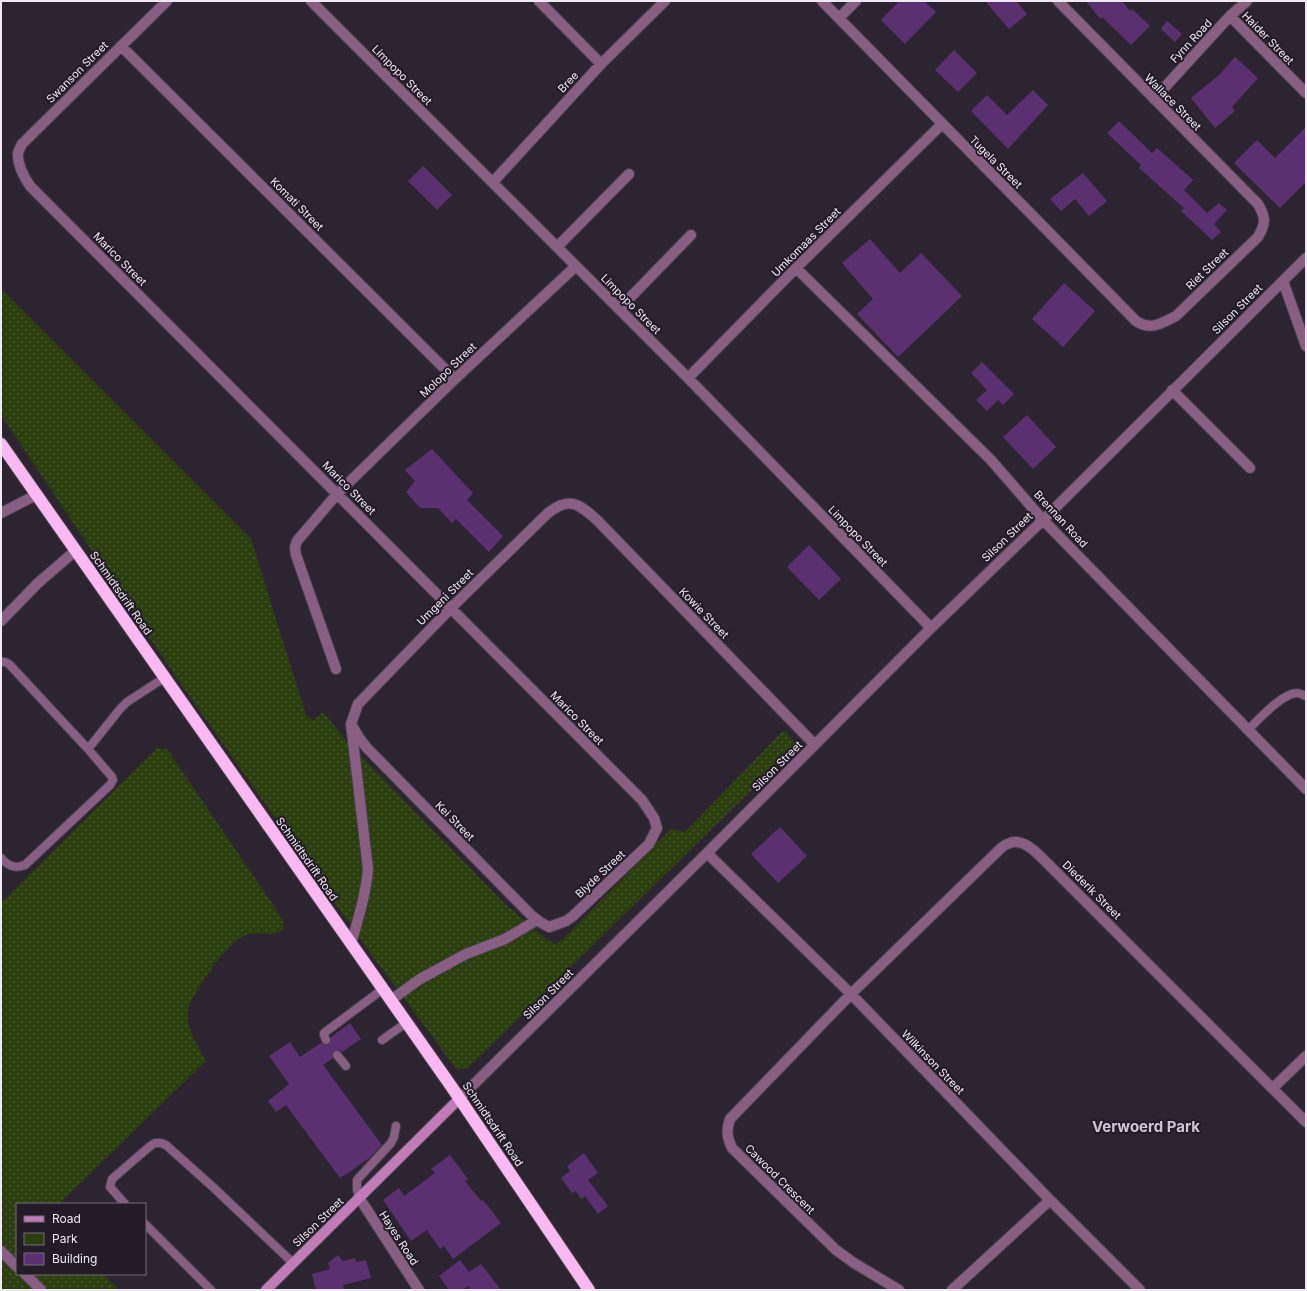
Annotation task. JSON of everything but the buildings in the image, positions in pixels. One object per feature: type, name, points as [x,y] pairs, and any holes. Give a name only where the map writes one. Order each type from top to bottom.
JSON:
[{"type":"highway","name":"Schmidtsdrift Road","points":[[1,444],[383,989],[589,1290]]},
{"type":"street","name":"Swanson Street","points":[[20,167],[18,153],[22,144],[167,1]]},
{"type":"street","name":"Limpopo Street","points":[[311,1],[688,378],[931,628]]},
{"type":"street","points":[[539,1],[601,64]]},
{"type":"street","name":"Bree","points":[[492,182],[601,64],[665,1]]},
{"type":"street","name":"Tugela Street","points":[[822,1],[1136,321],[1148,327],[1160,324]]},
{"type":"street","points":[[839,18],[856,1]]},
{"type":"street","name":"Fynn Road","points":[[1154,99],[1230,16],[1247,1]]},
{"type":"street","name":"Wallace Street","points":[[1060,2],[1258,204],[1263,212],[1265,223]]},
{"type":"street","name":"Haider Street","points":[[1230,16],[1306,94]]},
{"type":"street","name":"Komati Street","points":[[121,46],[455,379]]},
{"type":"street","name":"Umkomaas Street","points":[[688,378],[796,268],[942,124]]},
{"type":"street","name":"Marico Street","points":[[20,167],[30,186],[642,800],[654,818],[658,828]]},
{"type":"street","points":[[557,247],[629,174]]},
{"type":"street","name":"Riet Street","points":[[1160,324],[1176,316],[1258,237],[1265,223]]},
{"type":"street","points":[[619,309],[691,235]]},
{"type":"street","name":"Silson Street","points":[[266,1290],[360,1199],[931,628],[1043,520],[1306,258]]},
{"type":"street","name":"Molopo Street","points":[[336,669],[296,555],[295,547],[297,541],[338,494],[455,379],[576,266]]},
{"type":"street","name":"Brennan Road","points":[[796,268],[992,460],[1043,520],[1306,789]]},
{"type":"street","points":[[1283,281],[1306,346]]},
{"type":"street","points":[[1172,390],[1250,468]]},
{"type":"street","points":[[1,513],[36,495]]},
{"type":"street","name":"Umgeni Street","points":[[351,724],[358,704],[451,608],[557,506],[562,504],[572,504]]},
{"type":"street","name":"Kowie Street","points":[[572,504],[582,507],[597,520],[815,745]]},
{"type":"street","points":[[1,621],[38,583],[75,551]]},
{"type":"street","points":[[351,724],[368,868],[367,883],[351,944]]},
{"type":"street","name":"Kei Street","points":[[351,724],[367,748],[537,920],[549,927]]},
{"type":"street","name":"Blyde Street","points":[[549,927],[566,921],[573,916],[649,844],[658,828]]},
{"type":"street","name":"Diederik Street","points":[[851,994],[999,850],[1009,843],[1020,842],[1035,852],[1047,863],[1306,1122]]},
{"type":"street","name":"Wilkinson Street","points":[[707,853],[851,994],[1050,1200],[1140,1290]]},
{"type":"street","points":[[390,1000],[420,979],[466,954],[505,939],[537,920]]},
{"type":"street","name":"Cawood Crescent","points":[[851,994],[730,1119],[727,1134],[732,1148],[836,1250],[854,1263],[899,1290]]},
{"type":"street","points":[[1273,1088],[1306,1056]]},
{"type":"street","name":"Hayes Road","points":[[360,1199],[419,1290]]},
{"type":"street","points":[[952,1290],[1050,1200]]},
{"type":"street","points":[[1,1251],[16,1266]]},
{"type":"street","points":[[25,1275],[38,1289]]},
{"type":"lane","points":[[1,662],[9,664],[88,749],[113,780],[110,785],[25,865],[16,868],[3,863]]},
{"type":"lane","points":[[88,749],[127,702],[164,678]]},
{"type":"lane","points":[[1248,730],[1289,695],[1297,693],[1306,696]]},
{"type":"lane","points":[[326,1040],[324,1033],[383,989]]},
{"type":"lane","points":[[382,1040],[406,1023]]},
{"type":"lane","points":[[337,1055],[346,1066]]},
{"type":"lane","points":[[360,1199],[357,1190],[357,1180],[391,1143],[396,1126]]},
{"type":"lane","points":[[124,1203],[110,1187],[112,1179],[149,1147],[155,1143],[161,1143],[166,1145],[200,1174],[293,1263]]},
{"type":"lane","points":[[146,1225],[211,1290]]},
{"type":"green space","points":[[1,289],[251,539],[306,715],[313,721],[323,712],[348,743],[505,904],[545,938],[555,944],[562,940],[671,829],[685,832],[784,730],[797,745],[468,1068],[457,1070],[371,954],[180,683],[1,415]]},
{"type":"green space","points":[[157,748],[167,749],[278,912],[283,922],[284,928],[276,933],[256,933],[246,935],[230,946],[215,964],[191,1001],[188,1009],[189,1025],[194,1039],[206,1061],[60,1203],[16,1203],[16,1275],[104,1275],[119,1290],[1,1290],[1,903]]},
{"type":"district","name":"Verwoerd Park","points":[[1146,1126]]}]
